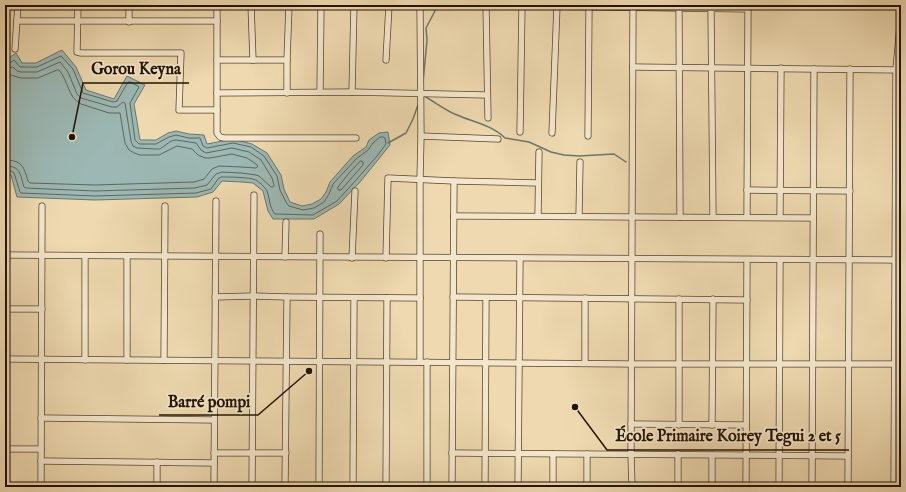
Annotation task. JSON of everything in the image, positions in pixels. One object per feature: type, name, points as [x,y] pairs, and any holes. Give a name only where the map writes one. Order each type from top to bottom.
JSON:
[{"type":"street","points":[[15,49],[18,5]]},
{"type":"street","points":[[78,5],[77,52],[181,53],[179,110],[217,110]]},
{"type":"street","points":[[129,5],[129,22]]},
{"type":"street","points":[[217,5],[217,133],[220,137],[356,138]]},
{"type":"street","points":[[251,5],[253,60]]},
{"type":"street","points":[[287,93],[288,5]]},
{"type":"street","points":[[320,92],[321,5]]},
{"type":"street","points":[[352,92],[354,5]]},
{"type":"street","points":[[386,60],[389,5]]},
{"type":"street","points":[[420,5],[420,298],[427,487]]},
{"type":"street","points":[[454,5],[589,7],[633,6],[679,8],[748,7],[747,217]]},
{"type":"street","points":[[486,5],[488,118]]},
{"type":"street","points":[[520,132],[522,6]]},
{"type":"street","points":[[552,134],[557,6]]},
{"type":"street","points":[[632,487],[631,364],[633,6]]},
{"type":"street","points":[[588,136],[589,7]]},
{"type":"street","points":[[679,8],[680,217]]},
{"type":"street","points":[[711,8],[713,217]]},
{"type":"street","points":[[894,487],[898,364],[898,70],[901,13]]},
{"type":"street","points":[[17,21],[217,21]]},
{"type":"street","points":[[217,60],[287,60]]},
{"type":"street","points":[[633,67],[898,70]]},
{"type":"street","points":[[780,217],[781,68]]},
{"type":"street","points":[[812,487],[814,69]]},
{"type":"street","points":[[848,487],[850,69]]},
{"type":"street","points":[[217,93],[352,92],[487,95]]},
{"type":"street","points":[[421,136],[498,139]]},
{"type":"street","points":[[538,216],[539,152]]},
{"type":"street","points":[[579,216],[580,162]]},
{"type":"street","points":[[386,258],[388,178],[538,183]]},
{"type":"street","points":[[452,487],[454,181]]},
{"type":"street","points":[[747,190],[850,191]]},
{"type":"street","points":[[352,258],[355,191]]},
{"type":"street","points":[[252,487],[254,195]]},
{"type":"street","points":[[214,487],[216,201]]},
{"type":"street","points":[[41,487],[42,206]]},
{"type":"street","points":[[164,360],[165,206]]},
{"type":"street","points":[[454,216],[813,218]]},
{"type":"street","points":[[285,257],[286,222]]},
{"type":"street","points":[[319,487],[320,234]]},
{"type":"street","points":[[5,256],[898,260]]},
{"type":"street","points":[[85,256],[85,360]]},
{"type":"street","points":[[127,256],[127,360]]},
{"type":"street","points":[[518,487],[520,259]]},
{"type":"street","points":[[746,487],[747,260]]},
{"type":"street","points":[[779,487],[780,260]]},
{"type":"street","points":[[215,297],[420,298]]},
{"type":"street","points":[[286,487],[287,297]]},
{"type":"street","points":[[453,297],[747,300]]},
{"type":"street","points":[[353,487],[354,298]]},
{"type":"street","points":[[386,487],[387,298]]},
{"type":"street","points":[[485,487],[486,298]]},
{"type":"street","points":[[585,298],[585,364]]},
{"type":"street","points":[[679,425],[680,299]]},
{"type":"street","points":[[712,425],[713,299]]},
{"type":"street","points":[[5,308],[42,309]]},
{"type":"street","points":[[5,359],[585,364],[898,364]]},
{"type":"street","points":[[41,418],[214,420]]},
{"type":"street","points":[[631,424],[746,425]]},
{"type":"street","points":[[5,449],[41,449]]},
{"type":"street","points":[[214,453],[286,454]]},
{"type":"street","points":[[452,453],[848,456]]},
{"type":"street","points":[[553,454],[553,487]]},
{"type":"street","points":[[587,454],[587,487]]},
{"type":"street","points":[[678,454],[678,487]]},
{"type":"street","points":[[712,455],[712,487]]},
{"type":"street","points":[[41,462],[214,463]]},
{"type":"street","points":[[157,462],[157,487]]},
{"type":"water","points":[[62,50],[76,67],[86,90],[114,99],[127,76],[145,85],[134,104],[140,140],[156,140],[168,133],[176,131],[204,135],[207,144],[233,139],[252,144],[267,153],[281,175],[284,189],[290,202],[302,206],[312,204],[321,199],[330,182],[353,156],[366,147],[369,140],[379,133],[388,132],[390,145],[360,182],[339,204],[314,219],[273,219],[268,211],[263,191],[253,183],[241,182],[222,181],[213,192],[197,197],[95,200],[17,197],[11,175],[5,175],[5,60],[16,53],[22,63],[36,63]]},
{"type":"waterway","points":[[423,83],[427,40],[426,28],[436,9],[433,5]]},
{"type":"waterway","points":[[424,96],[453,113],[494,130],[505,138],[529,142],[551,152],[564,155],[579,156],[614,154],[626,162]]},
{"type":"waterway","points":[[388,143],[406,133],[419,102]]},
{"type":"place","name":"Gorou Keyna","points":[[72,137]]},
{"type":"place","name":"Barré pompi","points":[[309,371]]},
{"type":"place","name":"École Primaire Koirey Tegui 2 et 5","points":[[575,407]]}]
